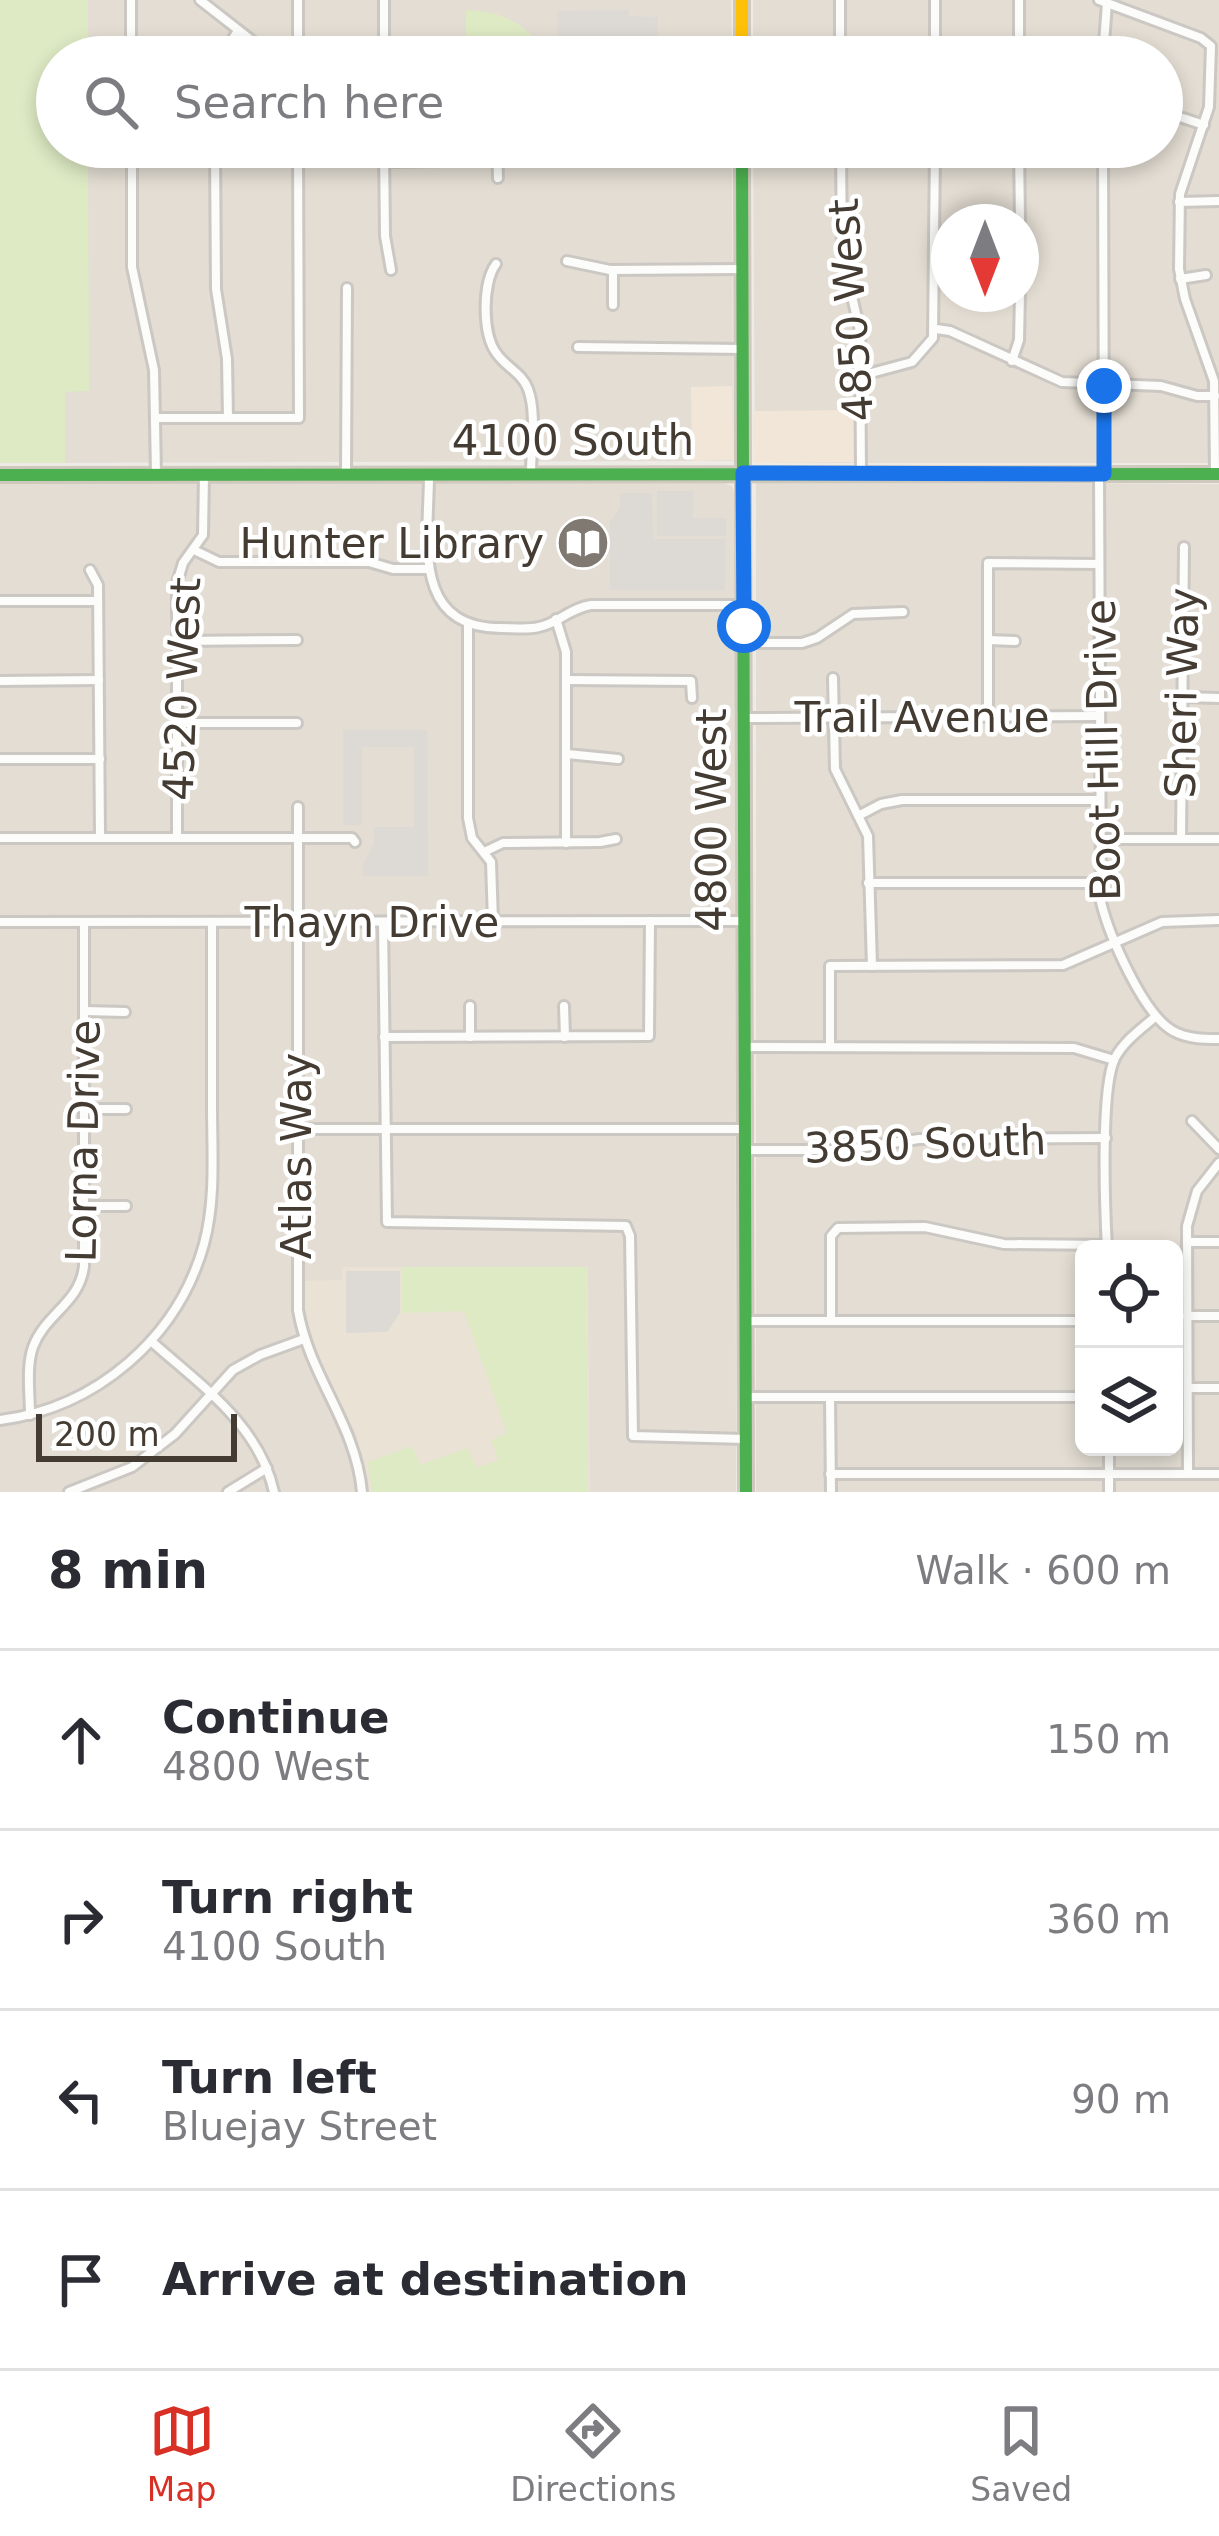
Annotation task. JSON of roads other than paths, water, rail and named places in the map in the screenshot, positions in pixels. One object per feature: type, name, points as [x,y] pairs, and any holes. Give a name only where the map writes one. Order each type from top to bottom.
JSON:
[{"type":"main road","points":[[742,0],[742,36]]},
{"type":"main road","name":"4800 West","points":[[742,168],[746,1492]]},
{"type":"main road","name":"4100 South","points":[[0,475],[1217,474]]},
{"type":"street","points":[[131,0],[131,36]]},
{"type":"street","points":[[200,0],[245,36]]},
{"type":"street","points":[[298,0],[298,36]]},
{"type":"street","points":[[384,0],[384,36]]},
{"type":"street","points":[[840,0],[840,36]]},
{"type":"street","points":[[935,0],[935,36]]},
{"type":"street","points":[[1019,0],[1019,36]]},
{"type":"street","points":[[1103,36],[1103,2],[1201,38],[1211,46],[1211,93],[1185,171],[1180,202],[1180,279],[1210,365],[1217,474]]},
{"type":"street","points":[[235,36],[238,31]]},
{"type":"street","points":[[1183,118],[1204,125]]},
{"type":"street","points":[[132,168],[134,279],[154,370],[156,474]]},
{"type":"street","points":[[215,168],[216,297],[226,358],[228,418]]},
{"type":"street","points":[[156,418],[299,418],[298,168]]},
{"type":"street","points":[[384,168],[385,236],[391,270]]},
{"type":"street","points":[[498,168],[498,178]]},
{"type":"street","name":"4850 West","points":[[841,168],[842,246],[860,323],[861,473]]},
{"type":"street","points":[[860,376],[877,375],[917,359],[936,329],[935,168]]},
{"type":"street","points":[[1019,168],[1020,204]]},
{"type":"street","name":"Boot Hill Drive","points":[[1103,168],[1100,883],[1103,910],[1155,1017]]},
{"type":"street","points":[[1180,202],[1219,201]]},
{"type":"street","points":[[567,261],[613,270],[743,269]]},
{"type":"street","points":[[496,264],[488,279],[488,334],[496,354],[520,375],[528,390],[531,473]]},
{"type":"street","points":[[613,270],[613,305]]},
{"type":"street","points":[[1180,279],[1206,275]]},
{"type":"street","points":[[346,474],[347,288]]},
{"type":"street","points":[[1012,361],[1020,335],[1020,312]]},
{"type":"street","points":[[936,329],[1062,382],[1161,386],[1215,396]]},
{"type":"street","points":[[578,347],[743,349]]},
{"type":"street","points":[[428,473],[430,582],[442,606],[468,625],[532,628],[591,605],[743,605]]},
{"type":"street","name":"4520 West","points":[[177,837],[178,578],[204,530],[204,474]]},
{"type":"street","name":"Sheri Way","points":[[1181,839],[1184,547]]},
{"type":"street","points":[[194,550],[216,562],[369,562],[390,568],[429,568]]},
{"type":"street","points":[[988,716],[988,563],[1099,563]]},
{"type":"street","points":[[90,570],[97,582],[98,601],[100,837]]},
{"type":"street","points":[[0,601],[98,601]]},
{"type":"street","points":[[744,643],[807,642],[853,614],[903,613]]},
{"type":"street","points":[[556,619],[566,644],[566,843]]},
{"type":"street","points":[[468,625],[468,818],[472,838],[492,868],[494,921]]},
{"type":"street","points":[[177,640],[297,640]]},
{"type":"street","points":[[988,640],[1015,640]]},
{"type":"street","points":[[833,677],[837,774],[868,836],[872,966]]},
{"type":"street","points":[[0,681],[99,680]]},
{"type":"street","points":[[566,680],[691,681],[692,698]]},
{"type":"street","points":[[1184,698],[1219,698]]},
{"type":"street","name":"Trail Avenue","points":[[744,718],[1099,716]]},
{"type":"street","points":[[177,723],[297,723]]},
{"type":"street","points":[[567,754],[618,759]]},
{"type":"street","points":[[0,759],[100,759]]},
{"type":"street","points":[[860,814],[902,800],[1100,800]]},
{"type":"street","name":"Atlas Way","points":[[298,807],[296,1286],[304,1339],[349,1433],[362,1492]]},
{"type":"street","points":[[0,838],[352,838],[356,842]]},
{"type":"street","points":[[1100,839],[1219,838]]},
{"type":"street","points":[[484,852],[500,843],[616,839]]},
{"type":"street","points":[[868,883],[1100,883]]},
{"type":"street","points":[[830,1046],[830,966],[1063,965],[1167,921],[1219,920]]},
{"type":"street","points":[[384,1037],[650,1036],[650,921]]},
{"type":"street","name":"Thayn Drive","points":[[0,922],[744,921]]},
{"type":"street","name":"Lorna Drive","points":[[30,1415],[34,1346],[76,1294],[83,1276],[84,922]]},
{"type":"street","points":[[0,1420],[51,1409],[124,1367],[168,1319],[194,1271],[212,1199],[212,922]]},
{"type":"street","points":[[383,922],[387,1222],[620,1224],[628,1228],[633,1436],[746,1439]]},
{"type":"street","points":[[470,1006],[470,1037]]},
{"type":"street","points":[[564,1006],[565,1036]]},
{"type":"street","points":[[84,1011],[125,1012]]},
{"type":"street","points":[[1107,1240],[1108,1083],[1114,1060],[1128,1040],[1155,1017],[1178,1034],[1219,1039]]},
{"type":"street","points":[[745,1047],[1081,1048],[1114,1060]]},
{"type":"street","points":[[84,1109],[126,1108]]},
{"type":"street","points":[[1192,1121],[1219,1149]]},
{"type":"street","points":[[295,1129],[745,1129]]},
{"type":"street","name":"3850 South","points":[[745,1150],[844,1150],[919,1139],[1106,1138]]},
{"type":"street","points":[[1188,1474],[1187,1242],[1192,1202],[1219,1163]]},
{"type":"street","points":[[84,1206],[126,1206]]},
{"type":"street","points":[[831,1321],[833,1231],[844,1227],[925,1227],[1004,1244],[1075,1246]]},
{"type":"street","points":[[1187,1242],[1219,1242]]},
{"type":"street","points":[[1187,1316],[1219,1316]]},
{"type":"street","points":[[745,1321],[1075,1321]]},
{"type":"street","points":[[69,1492],[103,1481],[147,1457],[245,1362],[304,1339]]},
{"type":"street","points":[[151,1341],[244,1426],[274,1492]]},
{"type":"street","points":[[1188,1388],[1219,1388]]},
{"type":"street","points":[[745,1397],[1075,1397]]},
{"type":"street","points":[[830,1397],[830,1492]]},
{"type":"street","points":[[1109,1456],[1109,1492]]},
{"type":"street","points":[[228,1492],[267,1468]]},
{"type":"street","points":[[830,1474],[1219,1474]]},
{"type":"place","name":"Hunter Library","points":[[583,543]]}]
